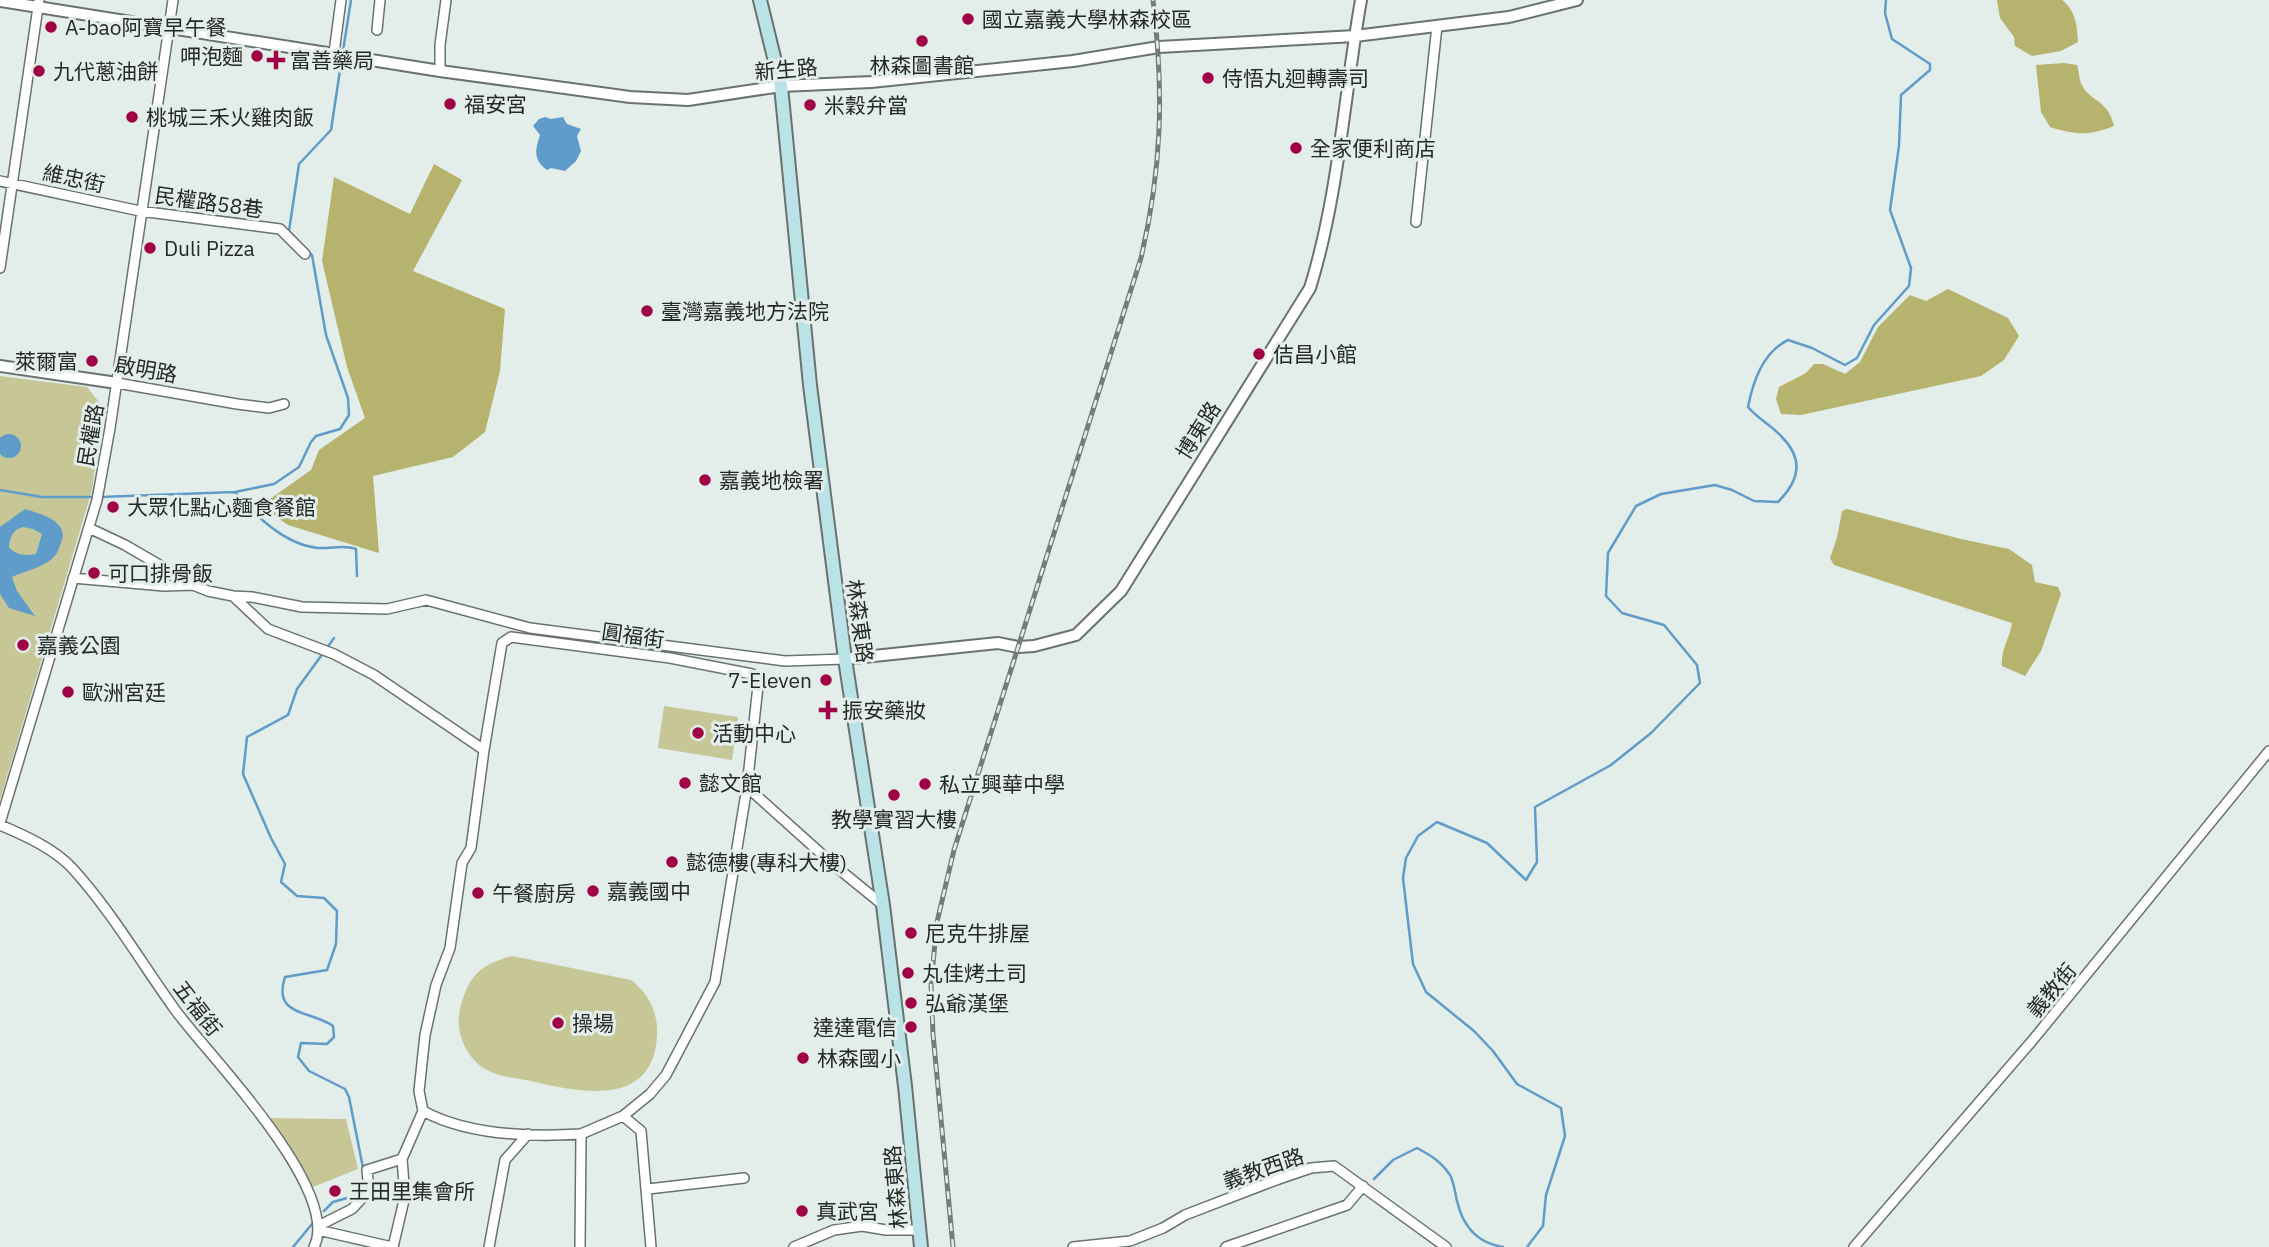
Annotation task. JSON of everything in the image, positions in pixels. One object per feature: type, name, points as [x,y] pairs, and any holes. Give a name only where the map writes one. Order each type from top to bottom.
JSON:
[{"type":"main road","name":"林森東路","points":[[760,0],[781,86],[810,386],[845,659],[883,905],[905,1086],[920,1247]]},
{"type":"street","name":"民權路","points":[[0,824],[97,500],[117,383],[140,211],[173,0]]},
{"type":"street","points":[[339,55],[341,0]]},
{"type":"street","points":[[377,30],[380,0]]},
{"type":"street","points":[[440,71],[440,45],[446,0]]},
{"type":"street","name":"博東路","points":[[845,659],[998,643],[1018,647],[1034,646],[1076,635],[1121,592],[1310,288],[1324,244],[1362,0]]},
{"type":"street","name":"新生路","points":[[0,1],[39,3],[167,27],[440,71],[662,100],[688,100],[781,86],[871,82],[1073,61],[1158,47],[1355,36],[1508,17],[1577,0]]},
{"type":"street","points":[[0,268],[39,3]]},
{"type":"street","points":[[1416,222],[1437,26]]},
{"type":"street","name":"維忠街","points":[[0,181],[140,211]]},
{"type":"street","name":"民權路58巷","points":[[140,211],[280,229],[305,254]]},
{"type":"street","name":"啟明路","points":[[0,366],[117,383],[231,404],[269,408],[284,404]]},
{"type":"street","name":"圓福街","points":[[89,528],[125,544],[193,585],[233,596],[302,607],[359,609],[387,609],[426,600],[530,628],[785,662],[845,659]]},
{"type":"street","name":"圓福街","points":[[73,578],[164,586],[193,585]]},
{"type":"street","name":"圓福街","points":[[233,596],[268,629],[334,654],[374,675],[484,750],[502,643],[511,637],[670,658],[752,674],[758,686],[747,787]]},
{"type":"street","points":[[318,1228],[392,1247],[405,1196],[402,1159],[423,1111],[419,1091],[425,1035],[436,985],[450,948],[462,863],[471,848],[484,750]]},
{"type":"street","name":"義教街","points":[[1854,1247],[2032,1041],[2269,751]]},
{"type":"street","points":[[423,1111],[452,1124],[528,1134],[581,1134],[623,1116],[650,1094],[666,1075],[715,982],[747,787]]},
{"type":"street","points":[[747,787],[883,905]]},
{"type":"street","name":"五福街","points":[[0,824],[22,834],[71,867],[100,901],[178,1013],[264,1118],[308,1189],[319,1220],[314,1247]]},
{"type":"street","points":[[623,1116],[641,1130],[651,1247]]},
{"type":"street","points":[[489,1247],[505,1160],[528,1134]]},
{"type":"street","points":[[580,1247],[581,1134]]},
{"type":"street","points":[[318,1228],[352,1209],[369,1191],[368,1170],[402,1159]]},
{"type":"street","name":"義教西路","points":[[1073,1247],[1130,1241],[1163,1228],[1185,1215],[1311,1168],[1334,1166],[1442,1246]]},
{"type":"street","points":[[648,1189],[744,1178]]},
{"type":"street","points":[[1226,1247],[1347,1205],[1363,1186]]},
{"type":"street","points":[[794,1247],[834,1230],[862,1226],[886,1230],[918,1230]]},
{"type":"green space","name":"嘉義公園","points":[[0,376],[87,387],[103,407],[92,490],[0,800]]},
{"type":"green space","name":"活動中心","points":[[664,706],[738,717],[732,760],[658,748]]},
{"type":"green space","name":"操場","points":[[512,956],[631,980],[637,985],[651,1004],[657,1027],[653,1058],[643,1075],[629,1085],[592,1091],[501,1076],[478,1064],[467,1051],[460,1034],[459,1017],[463,997],[472,980],[483,968]]},
{"type":"green space","points":[[264,1118],[346,1119],[358,1169],[308,1189]]},
{"type":"shaded area","points":[[1997,0],[2062,0],[2073,14],[2078,42],[2061,51],[2032,56],[2015,46],[2014,37],[2000,18]]},
{"type":"shaded area","points":[[2036,65],[2077,65],[2082,85],[2108,111],[2114,126],[2097,132],[2082,133],[2050,127],[2041,112]]},
{"type":"shaded area","points":[[434,164],[462,180],[413,271],[505,309],[500,371],[485,432],[453,457],[373,476],[379,553],[288,525],[260,506],[311,470],[319,450],[365,418],[347,367],[322,261],[334,177],[410,214]]},
{"type":"shaded area","points":[[1948,289],[2008,318],[2019,336],[2004,360],[1981,376],[1801,415],[1781,414],[1776,399],[1779,387],[1806,373],[1814,364],[1823,364],[1845,374],[1860,362],[1878,327],[1910,295],[1926,301]]},
{"type":"shaded area","points":[[1847,509],[2009,549],[2032,565],[2035,582],[2058,587],[2061,594],[2041,651],[2025,676],[2002,666],[2002,655],[2012,623],[1834,565],[1830,558],[1842,511]]},
{"type":"water","points":[[545,117],[563,117],[567,124],[581,129],[577,136],[581,151],[576,161],[565,171],[551,168],[547,170],[537,158],[540,135],[533,126]]},
{"type":"water","points":[[9,434],[17,438],[21,446],[17,454],[9,458],[1,454],[-3,446],[1,438]]},
{"type":"water","points":[[25,509],[52,520],[61,529],[61,543],[53,558],[39,567],[12,577],[17,591],[35,616],[9,608],[0,594],[0,527]],"holes":[[[23,527],[42,534],[36,554],[21,554],[9,547],[14,532]]]},
{"type":"waterway","points":[[343,51],[351,0]]},
{"type":"waterway","points":[[1527,1247],[1543,1226],[1546,1195],[1565,1136],[1561,1108],[1517,1084],[1493,1051],[1474,1031],[1426,992],[1413,964],[1403,878],[1406,858],[1418,836],[1437,822],[1487,843],[1526,880],[1537,862],[1535,807],[1611,765],[1651,733],[1700,683],[1697,665],[1664,625],[1622,613],[1606,596],[1608,553],[1636,506],[1661,494],[1715,485],[1754,501],[1778,502],[1795,478],[1796,461],[1781,436],[1748,407],[1760,368],[1772,352],[1788,340],[1812,348],[1845,365],[1857,358],[1874,325],[1909,286],[1911,268],[1890,210],[1899,146],[1901,95],[1930,70],[1930,64],[1892,39],[1885,13],[1886,0]]},
{"type":"waterway","points":[[100,497],[235,492],[274,484],[299,467],[316,436],[340,429],[349,415],[348,398],[326,335],[312,255],[289,231],[299,164],[331,130],[342,57]]},
{"type":"waterway","points":[[0,490],[42,497],[94,497]]},
{"type":"waterway","points":[[235,492],[261,519],[293,541],[317,548],[356,549],[357,576]]},
{"type":"waterway","points":[[334,638],[297,689],[288,715],[247,737],[243,774],[285,864],[281,882],[297,896],[324,898],[337,911],[336,944],[327,970],[285,977],[282,990],[289,1006],[333,1026],[334,1037],[327,1044],[301,1043],[298,1057],[309,1071],[345,1089],[349,1097],[363,1168]]},
{"type":"waterway","points":[[1374,1179],[1393,1160],[1417,1148],[1447,1170],[1463,1219],[1472,1232],[1486,1242],[1503,1247]]},
{"type":"waterway","points":[[324,1211],[333,1202],[358,1195],[364,1182]]},
{"type":"waterway","points":[[293,1247],[312,1224]]},
{"type":"railway","points":[[953,1247],[933,1034],[931,984],[937,922],[954,850],[1141,258],[1153,193],[1159,130],[1159,66],[1153,0]]},
{"type":"place","name":"國立嘉義大學林森校區","points":[[968,19]]},
{"type":"place","name":"A-bao阿寶早午餐","points":[[51,27]]},
{"type":"place","name":"林森圖書館","points":[[922,41]]},
{"type":"place","name":"呷泡麵","points":[[257,56]]},
{"type":"place","name":"富善藥局","points":[[276,60]]},
{"type":"place","name":"九代蔥油餅","points":[[39,71]]},
{"type":"place","name":"侍悟丸迴轉壽司","points":[[1208,78]]},
{"type":"place","name":"福安宮","points":[[450,104]]},
{"type":"place","name":"米穀弁當","points":[[810,105]]},
{"type":"place","name":"桃城三禾火雞肉飯","points":[[132,117]]},
{"type":"place","name":"全家便利商店","points":[[1296,148]]},
{"type":"place","name":"Duli Pizza","points":[[150,248]]},
{"type":"place","name":"臺灣嘉義地方法院","points":[[647,311]]},
{"type":"place","name":"佶昌小館","points":[[1259,354]]},
{"type":"place","name":"萊爾富","points":[[92,361]]},
{"type":"place","name":"嘉義地檢署","points":[[705,480]]},
{"type":"place","name":"大眾化點心麵食餐館","points":[[113,507]]},
{"type":"place","name":"可口排骨飯","points":[[94,573]]},
{"type":"place","name":"嘉義公園","points":[[23,645]]},
{"type":"place","name":"7-Eleven","points":[[826,680]]},
{"type":"place","name":"歐洲宮廷","points":[[68,692]]},
{"type":"place","name":"振安藥妝","points":[[828,710]]},
{"type":"place","name":"活動中心","points":[[698,733]]},
{"type":"place","name":"懿文館","points":[[685,783]]},
{"type":"place","name":"私立興華中學","points":[[925,784]]},
{"type":"place","name":"教學實習大樓","points":[[894,795]]},
{"type":"place","name":"懿德樓(專科大樓)","points":[[672,862]]},
{"type":"place","name":"嘉義國中","points":[[593,891]]},
{"type":"place","name":"午餐廚房","points":[[478,893]]},
{"type":"place","name":"尼克牛排屋","points":[[911,933]]},
{"type":"place","name":"丸佳烤土司","points":[[908,973]]},
{"type":"place","name":"弘爺漢堡","points":[[911,1003]]},
{"type":"place","name":"操場","points":[[558,1023]]},
{"type":"place","name":"達達電信","points":[[911,1027]]},
{"type":"place","name":"林森國小","points":[[803,1058]]},
{"type":"place","name":"王田里集會所","points":[[335,1191]]},
{"type":"place","name":"真武宮","points":[[802,1211]]}]
